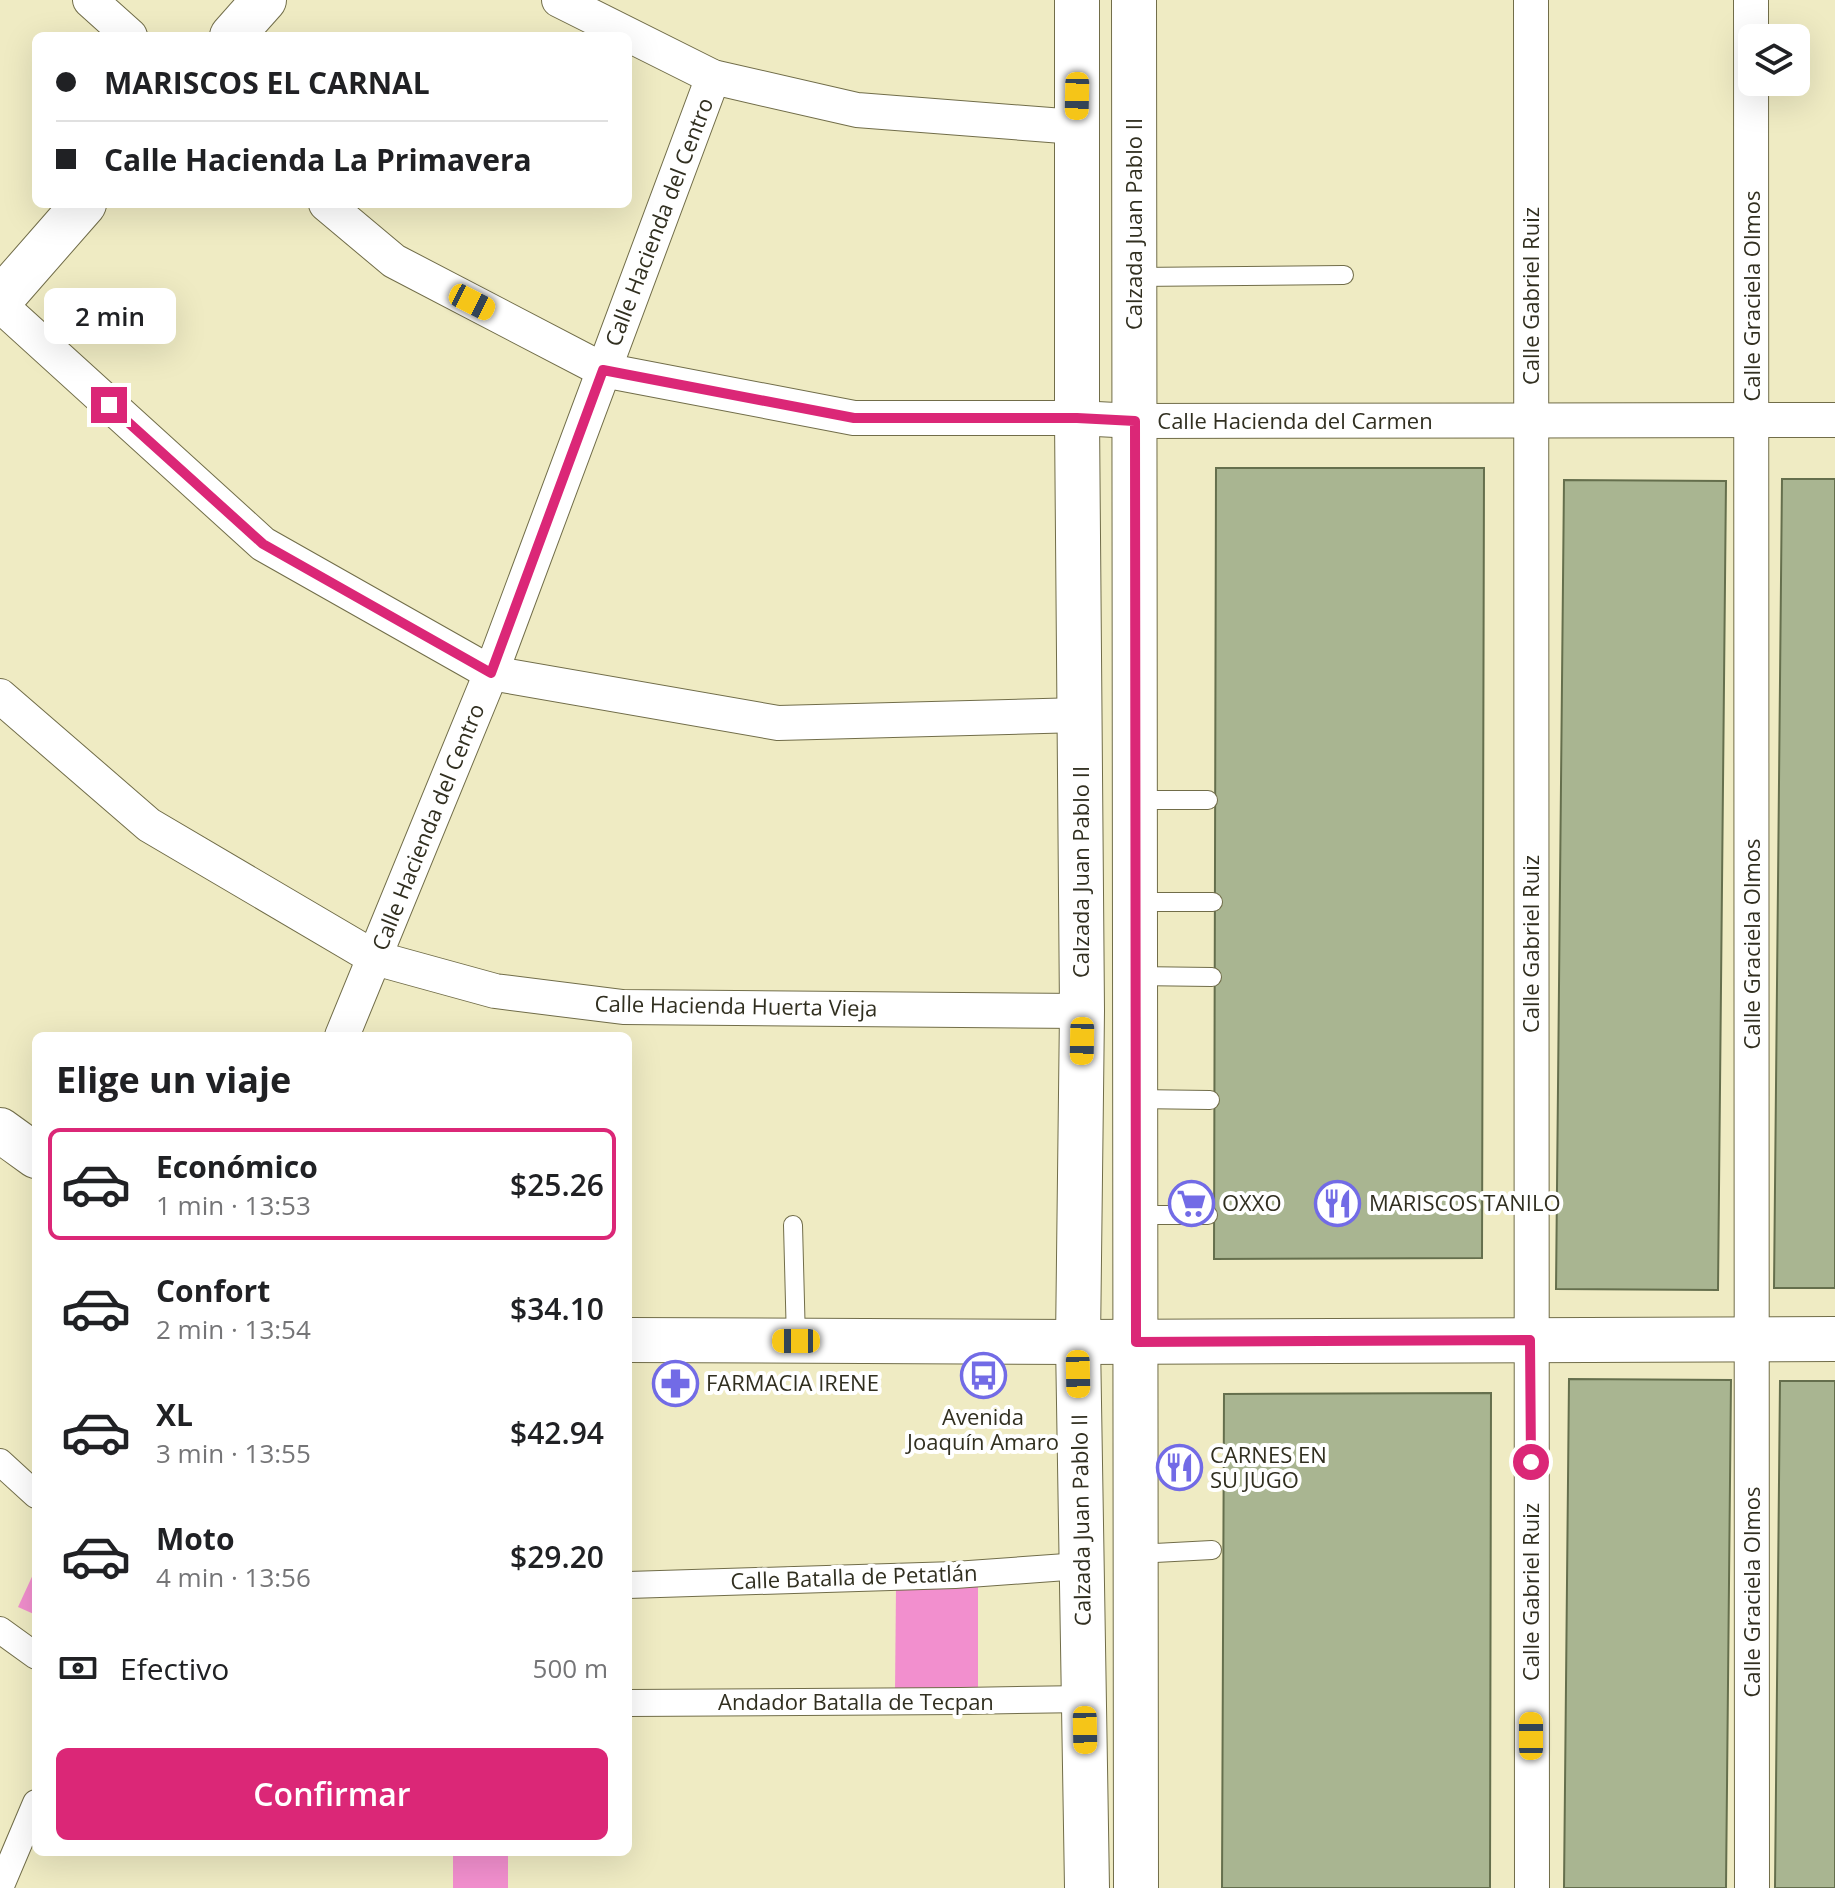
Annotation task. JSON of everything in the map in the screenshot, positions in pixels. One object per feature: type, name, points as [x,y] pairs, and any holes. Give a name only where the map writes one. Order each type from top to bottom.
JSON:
[{"type":"main road","points":[[236,32],[264,0]]},
{"type":"main road","name":"Calzada Juan Pablo II","points":[[1077,0],[1082,1011],[1078,1342],[1087,1888]]},
{"type":"main road","name":"Calzada Juan Pablo II","points":[[1134,0],[1136,1888]]},
{"type":"main road","points":[[0,302],[81,208]]},
{"type":"main road","points":[[0,1130],[32,1153]]},
{"type":"main road","points":[[632,1340],[1136,1342],[1835,1339]]},
{"type":"street","points":[[90,0],[126,32]]},
{"type":"street","points":[[559,0],[623,32]]},
{"type":"street","name":"Calle Gabriel Ruiz","points":[[1531,0],[1532,1888]]},
{"type":"street","name":"Calle Graciela Olmos","points":[[1751,0],[1752,1888]]},
{"type":"street","points":[[632,36],[713,77],[857,110],[1076,127]]},
{"type":"street","name":"Calle Hacienda del Centro","points":[[344,1032],[491,673],[713,77]]},
{"type":"street","name":"Calle Hacienda del Carmen","points":[[331,208],[394,261],[603,370],[854,418],[1135,421],[1835,420]]},
{"type":"street","points":[[0,302],[263,544],[491,673],[778,723],[1080,715]]},
{"type":"street","name":"Calle Hacienda Huerta Vieja","points":[[0,696],[149,825],[375,958],[495,991],[623,1007],[1082,1011]]},
{"type":"street","points":[[0,1462],[32,1491]]},
{"type":"street","name":"Calle Batalla de Petatlán","points":[[632,1585],[955,1575],[1080,1566]]},
{"type":"street","points":[[0,1630],[32,1653]]},
{"type":"street","name":"Andador Batalla de Tecpan","points":[[632,1703],[1085,1699]]},
{"type":"street","points":[[0,1888],[32,1812]]},
{"type":"lane","points":[[1135,277],[1344,275]]},
{"type":"lane","points":[[1135,800],[1208,800]]},
{"type":"lane","points":[[1135,902],[1213,902]]},
{"type":"lane","points":[[1135,976],[1212,977]]},
{"type":"lane","points":[[1135,1099],[1210,1100]]},
{"type":"lane","points":[[1135,1215],[1208,1215]]},
{"type":"lane","points":[[793,1225],[796,1341]]},
{"type":"lane","points":[[1136,1554],[1212,1550]]},
{"type":"shaded area","points":[[32,1577],[32,1613],[18,1607]]},
{"type":"shaded area","points":[[896,1587],[978,1587],[978,1691],[895,1692]]},
{"type":"shaded area","points":[[453,1856],[508,1856],[508,1888],[453,1888]]},
{"type":"building","points":[[1216,468],[1484,468],[1482,1258],[1214,1259]]},
{"type":"building","points":[[1782,479],[1835,479],[1835,1288],[1774,1288]]},
{"type":"building","points":[[1564,480],[1726,481],[1718,1290],[1556,1289]]},
{"type":"building","points":[[1569,1379],[1731,1380],[1726,1888],[1564,1888]]},
{"type":"building","points":[[1780,1381],[1835,1381],[1835,1888],[1775,1888]]},
{"type":"building","points":[[1491,1393],[1490,1888],[1222,1888],[1224,1394]]},
{"type":"place","name":"OXXO","points":[[1191,1203]]},
{"type":"place","name":"MARISCOS TANILO","points":[[1338,1203]]},
{"type":"place","name":"Avenida Joaquín Amaro","points":[[983,1376]]},
{"type":"place","name":"FARMACIA IRENE","points":[[675,1383]]},
{"type":"place","name":"CARNES EN SU JUGO","points":[[1179,1468]]},
{"type":"route","points":[[109,405],[263,544],[491,673],[603,370],[854,418],[1135,421],[1136,1342],[1530,1340],[1531,1462]]}]
